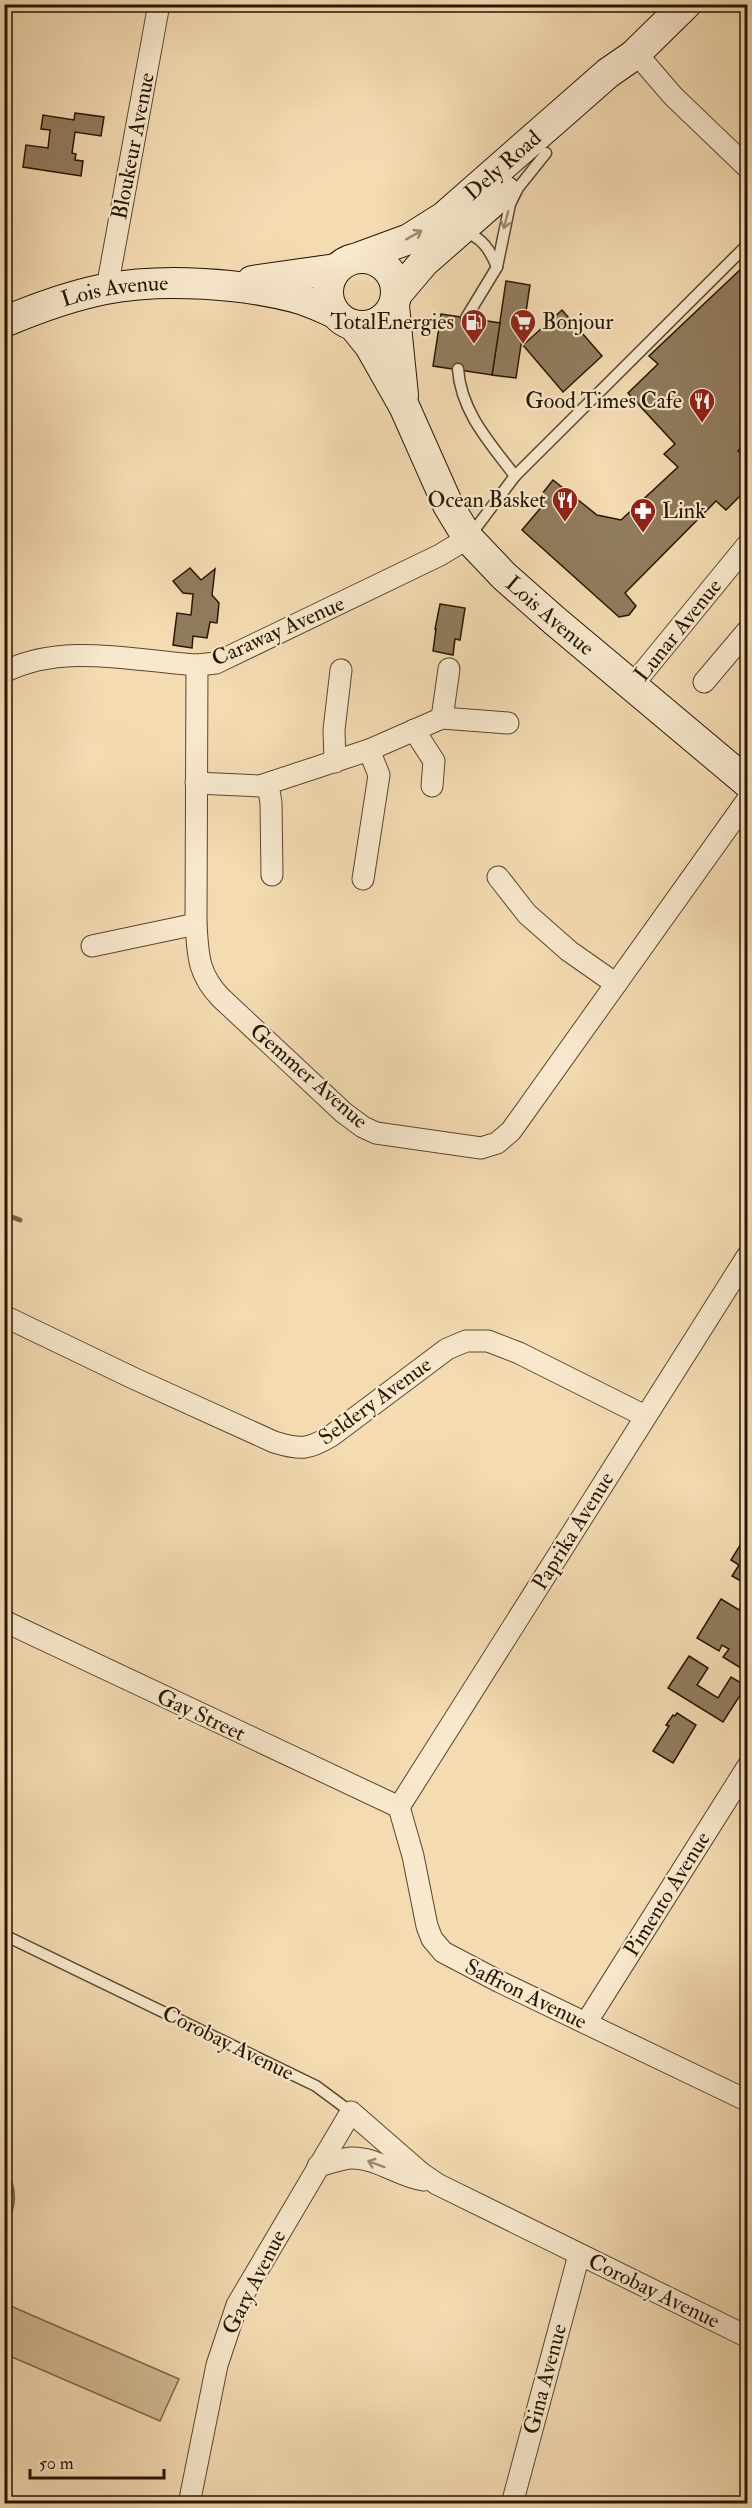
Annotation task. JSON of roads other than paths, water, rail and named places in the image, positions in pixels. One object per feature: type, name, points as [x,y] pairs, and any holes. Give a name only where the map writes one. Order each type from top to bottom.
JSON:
[{"type":"street","name":"Bloukeur Avenue","points":[[107,288],[159,4]]},
{"type":"street","name":"Dely Road","points":[[348,263],[409,238],[444,218],[608,73],[635,54],[686,4]]},
{"type":"street","name":"Dely Road","points":[[395,300],[424,262],[576,127],[617,84],[635,54]]},
{"type":"street","points":[[635,54],[673,96],[747,168]]},
{"type":"street","points":[[379,261],[387,268],[396,285],[395,300],[390,313],[377,323],[361,326],[344,319],[330,305],[328,286],[348,263],[379,261]]},
{"type":"street","name":"Lois Avenue","points":[[229,285],[348,263]]},
{"type":"street","name":"Lois Avenue","points":[[4,322],[78,295],[107,288],[151,284],[229,285],[302,299],[344,319],[370,346],[404,406],[448,505],[468,538],[504,576],[631,687],[747,783]]},
{"type":"street","name":"Lois Avenue","points":[[395,300],[404,406]]},
{"type":"street","name":"Caraway Avenue","points":[[4,672],[45,657],[72,655],[197,665],[225,660],[440,555],[468,538]]},
{"type":"street","name":"Lunar Avenue","points":[[631,687],[747,544]]},
{"type":"street","points":[[704,682],[747,630]]},
{"type":"street","name":"Gemmer Avenue","points":[[197,665],[195,924],[200,966],[208,985],[344,1113],[363,1127],[392,1137],[481,1148],[497,1143],[511,1131],[747,799]]},
{"type":"street","points":[[442,718],[449,669]]},
{"type":"street","points":[[335,762],[334,730],[341,670]]},
{"type":"street","points":[[196,783],[257,787],[369,750],[442,718],[508,723]]},
{"type":"street","points":[[414,730],[434,761],[432,786]]},
{"type":"street","points":[[363,879],[379,775],[369,750]]},
{"type":"street","points":[[268,784],[271,803],[272,875]]},
{"type":"street","points":[[498,877],[527,914],[568,951],[616,984]]},
{"type":"street","points":[[92,946],[195,924]]},
{"type":"street","name":"Paprika Avenue","points":[[399,1807],[645,1416],[746,1261]]},
{"type":"street","name":"Seldery Avenue","points":[[4,1316],[274,1442],[295,1448],[314,1446],[331,1436],[447,1349],[466,1341],[488,1341],[519,1353],[645,1416]]},
{"type":"street","name":"Gay Street","points":[[4,1621],[165,1699],[399,1807]]},
{"type":"street","name":"Pimento Avenue","points":[[586,2023],[747,1766]]},
{"type":"street","name":"Saffron Avenue","points":[[399,1807],[413,1856],[427,1926],[437,1945],[449,1957],[747,2101]]},
{"type":"street","name":"Gary Avenue","points":[[189,2504],[207,2406],[221,2349],[237,2305],[351,2112]]},
{"type":"street","name":"Corobay Avenue","points":[[351,2112],[431,2180],[747,2337]]},
{"type":"street","name":"Corobay Avenue","points":[[318,2166],[347,2159],[361,2159],[404,2176],[431,2180]]},
{"type":"street","name":"Gina Avenue","points":[[512,2504],[579,2255]]},
{"type":"lane","points":[[466,318],[497,267],[510,204],[518,188],[546,153]]},
{"type":"lane","points":[[461,231],[481,240],[497,267]]},
{"type":"lane","points":[[468,538],[516,476],[747,244]]},
{"type":"lane","points":[[458,369],[459,387],[465,404],[485,437],[516,476]]},
{"type":"lane","name":"Corobay Avenue","points":[[4,1935],[306,2081],[326,2092],[351,2112]]},
{"type":"waterway","points":[[4,1214],[20,1220]]},
{"type":"place","name":"TotalEnergies","points":[[474,345]]},
{"type":"place","name":"Bonjour","points":[[523,345]]},
{"type":"place","name":"Good Times Cafe","points":[[702,424]]},
{"type":"place","name":"Ocean Basket","points":[[565,523]]},
{"type":"place","name":"Link","points":[[643,534]]}]
